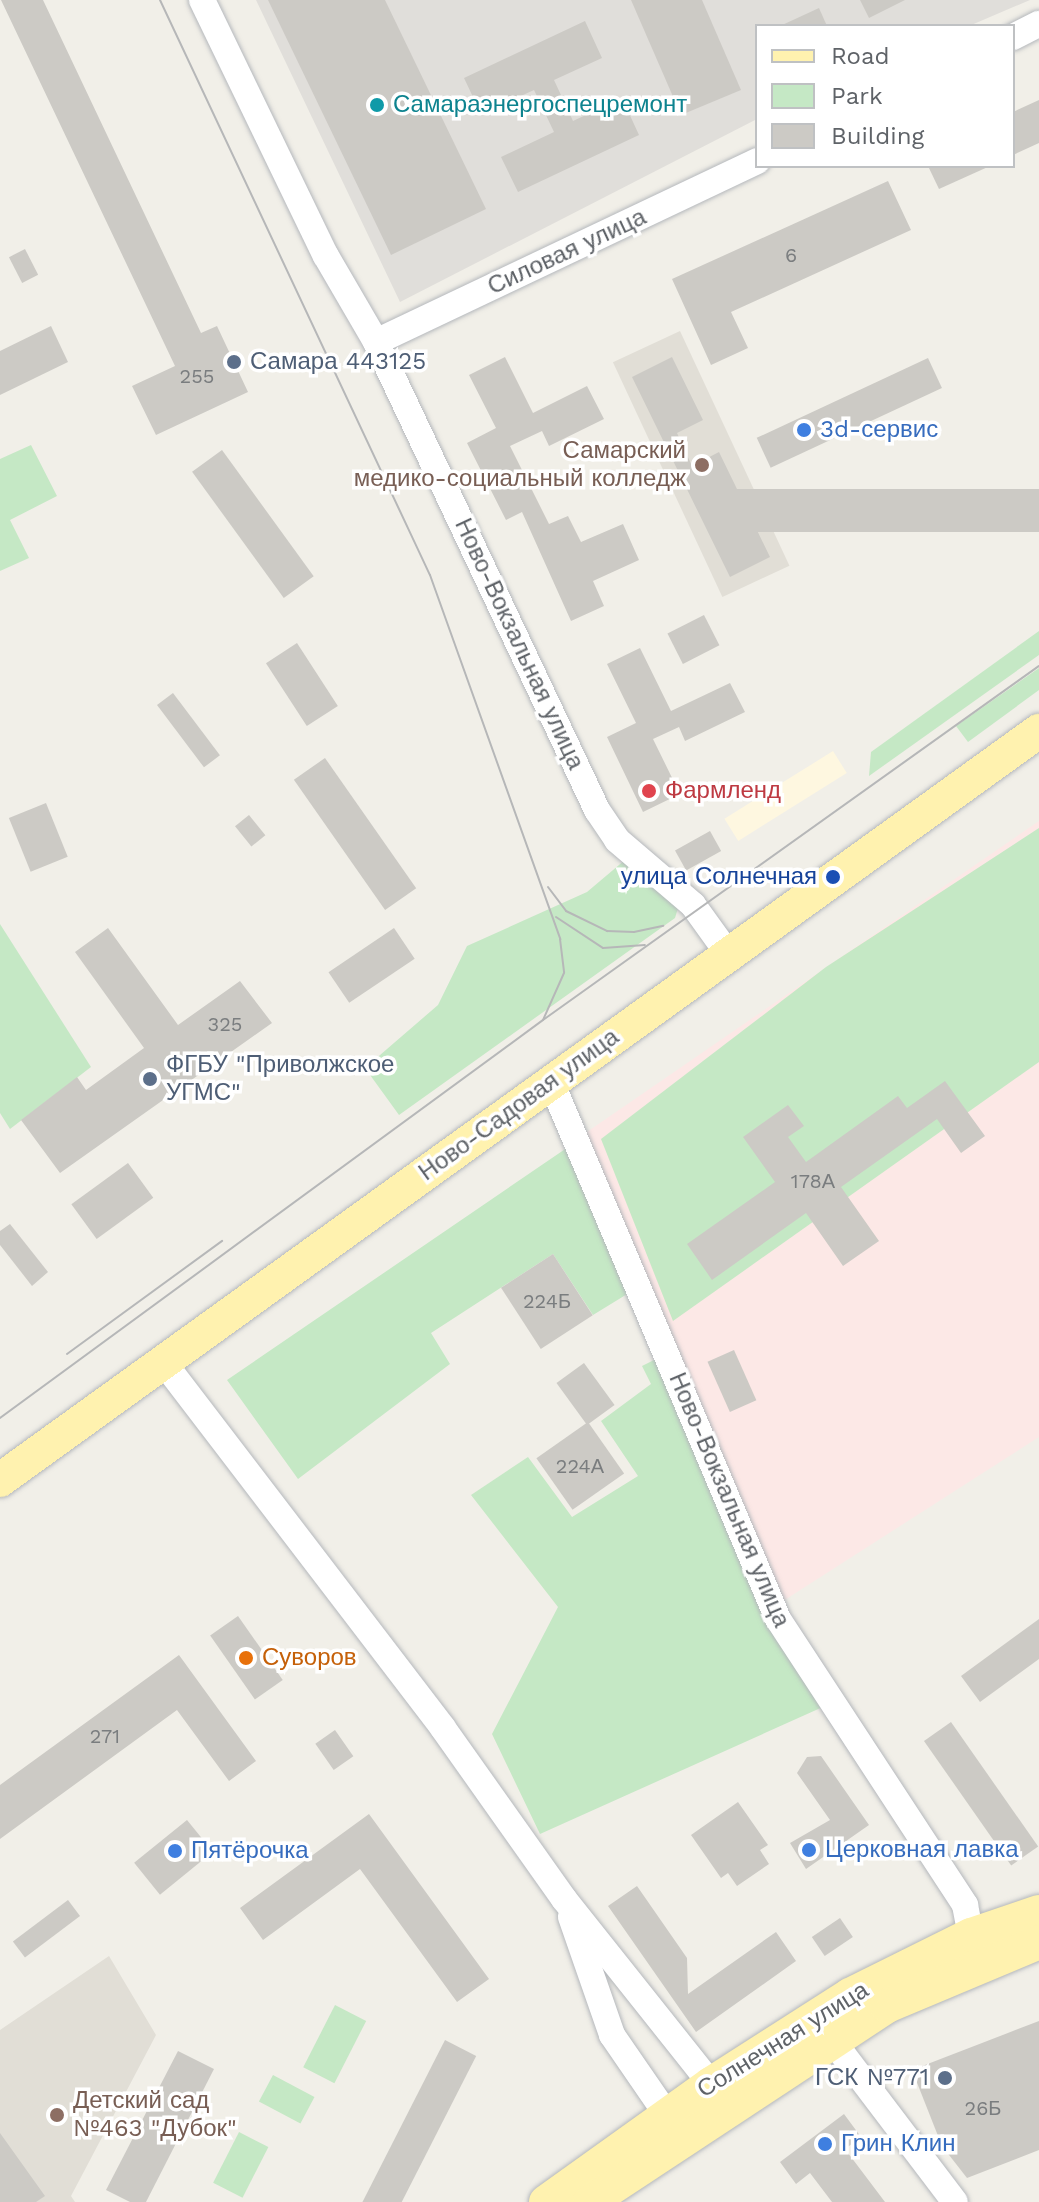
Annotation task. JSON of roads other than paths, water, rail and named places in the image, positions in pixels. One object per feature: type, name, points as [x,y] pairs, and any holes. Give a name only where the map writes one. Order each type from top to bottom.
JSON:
[{"type":"main road","name":"Ново-Садовая улица","points":[[0,1480],[1039,731]]},
{"type":"main road","name":"Солнечная улица","points":[[598,2200],[720,2096],[850,1995],[971,1935],[1039,1912]]},
{"type":"main road","name":"Солнечная улица","points":[[546,2202],[667,2115],[720,2096],[832,2040],[900,1999],[1039,1942]]},
{"type":"street","name":"Ново-Вокзальная улица","points":[[202,0],[326,256],[376,342],[597,810],[617,840],[693,905],[729,955]]},
{"type":"street","points":[[1015,36],[1039,24]]},
{"type":"street","name":"Силовая улица","points":[[376,342],[755,162]]},
{"type":"street","name":"Ново-Вокзальная улица","points":[[552,1084],[778,1619],[965,1905],[971,1935]]},
{"type":"street","points":[[164,1363],[443,1728],[564,1899],[720,2096]]},
{"type":"street","points":[[564,1899],[612,2035],[667,2115]]},
{"type":"street","points":[[832,2040],[955,2202]]},
{"type":"tram line","points":[[160,0],[430,575],[560,939],[564,973],[543,1020]]},
{"type":"tram line","points":[[0,1418],[543,1020],[1039,666]]},
{"type":"tram line","points":[[548,887],[566,911],[607,931],[634,932],[663,926]]},
{"type":"tram line","points":[[556,917],[603,948],[645,945]]},
{"type":"tram line","points":[[67,1354],[222,1241]]},
{"type":"place","name":"Самараэнергоспецремонт","points":[[377,105]]},
{"type":"place","name":"Самара 443125","points":[[234,362]]},
{"type":"place","name":"3d-сервис","points":[[804,430]]},
{"type":"place","name":"Самарский медико-социальный колледж","points":[[702,465]]},
{"type":"place","name":"Фармленд","points":[[649,791]]},
{"type":"place","name":"улица Солнечная","points":[[833,877]]},
{"type":"place","name":"ФГБУ \"Приволжское УГМС\"","points":[[150,1079]]},
{"type":"place","name":"Суворов","points":[[246,1658]]},
{"type":"place","name":"Церковная лавка","points":[[809,1850]]},
{"type":"place","name":"Пятёрочка","points":[[175,1851]]},
{"type":"place","name":"ГСК №771","points":[[945,2078]]},
{"type":"place","name":"Детский сад №463 \"Дубок\"","points":[[57,2115]]},
{"type":"place","name":"Грин Клин","points":[[825,2144]]}]
